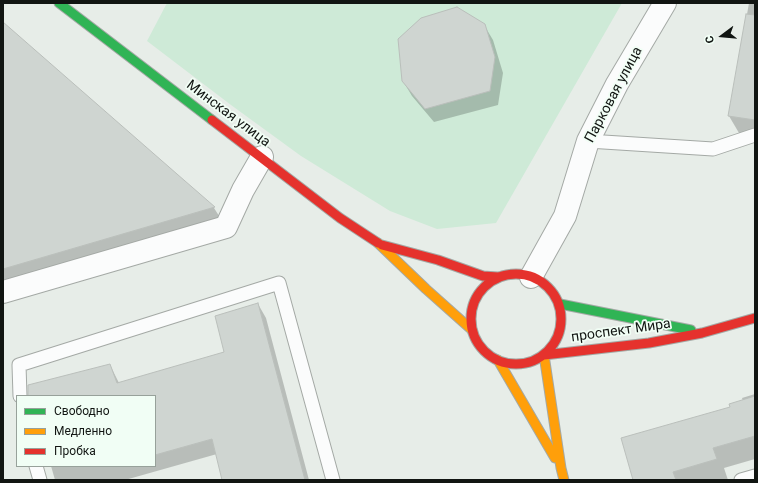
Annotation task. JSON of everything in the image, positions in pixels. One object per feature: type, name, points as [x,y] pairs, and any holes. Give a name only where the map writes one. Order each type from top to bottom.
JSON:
[{"type":"street","name":"Минская улица","points":[[59,3],[340,218],[381,245],[426,290],[472,330]]},
{"type":"street","name":"Парковая улица","points":[[530,277],[565,216],[588,141],[617,84],[665,3]]},
{"type":"street","points":[[3,292],[226,227],[243,190],[262,158]]},
{"type":"street","name":"Минская улица","points":[[381,245],[438,260],[483,276],[498,277]]},
{"type":"street","points":[[521,274],[530,277],[542,281],[556,296],[560,304],[557,340],[544,355],[527,363],[513,364],[498,360],[482,348],[472,330],[471,312],[473,305],[481,291],[498,277],[521,274]]},
{"type":"street","name":"проспект Мира","points":[[560,304],[702,333]]},
{"type":"street","name":"проспект Мира","points":[[544,355],[649,343],[702,333],[755,318]]},
{"type":"street","points":[[544,355],[564,480]]},
{"type":"street","points":[[498,360],[561,468]]},
{"type":"lane","points":[[588,141],[714,149],[755,135]]},
{"type":"lane","points":[[20,395],[19,365],[279,283],[333,480]]},
{"type":"lane","points":[[36,467],[40,480]]},
{"type":"lane","points":[[741,480],[755,476]]},
{"type":"green space","points":[[167,3],[622,3],[496,223],[437,229],[390,211],[301,156],[147,41]]},
{"type":"building","points":[[457,7],[485,24],[495,57],[490,91],[425,109],[402,81],[398,39],[421,18]]},
{"type":"building","points":[[746,14],[755,15],[755,120],[728,116]]},
{"type":"building","points":[[3,22],[177,174],[215,207],[3,269]]},
{"type":"building","points":[[258,303],[305,480],[222,480],[212,439],[156,455],[156,395],[28,395],[28,385],[110,364],[117,383],[224,352],[215,316]]},
{"type":"building","points":[[755,396],[755,436],[713,448],[717,459],[673,472],[676,480],[633,480],[621,438],[730,407],[729,404]]},
{"type":"traffic: fast","points":[[59,3],[212,120]]},
{"type":"traffic: fast","points":[[560,304],[691,330]]},
{"type":"traffic: slow","points":[[378,243],[472,330]]},
{"type":"traffic: slow","points":[[544,355],[564,480]]},
{"type":"traffic: slow","points":[[498,360],[555,458]]},
{"type":"traffic: jam","points":[[212,120],[340,218],[378,243]]},
{"type":"traffic: jam","points":[[382,245],[438,260],[483,276],[498,277]]},
{"type":"traffic: jam","points":[[516,274],[533,278],[548,287],[557,302],[561,319],[557,336],[548,351],[533,360],[516,364],[499,360],[484,351],[475,336],[471,319],[475,302],[484,287],[499,278],[516,274]]},
{"type":"traffic: jam","points":[[544,355],[649,343],[702,333],[755,318]]}]
